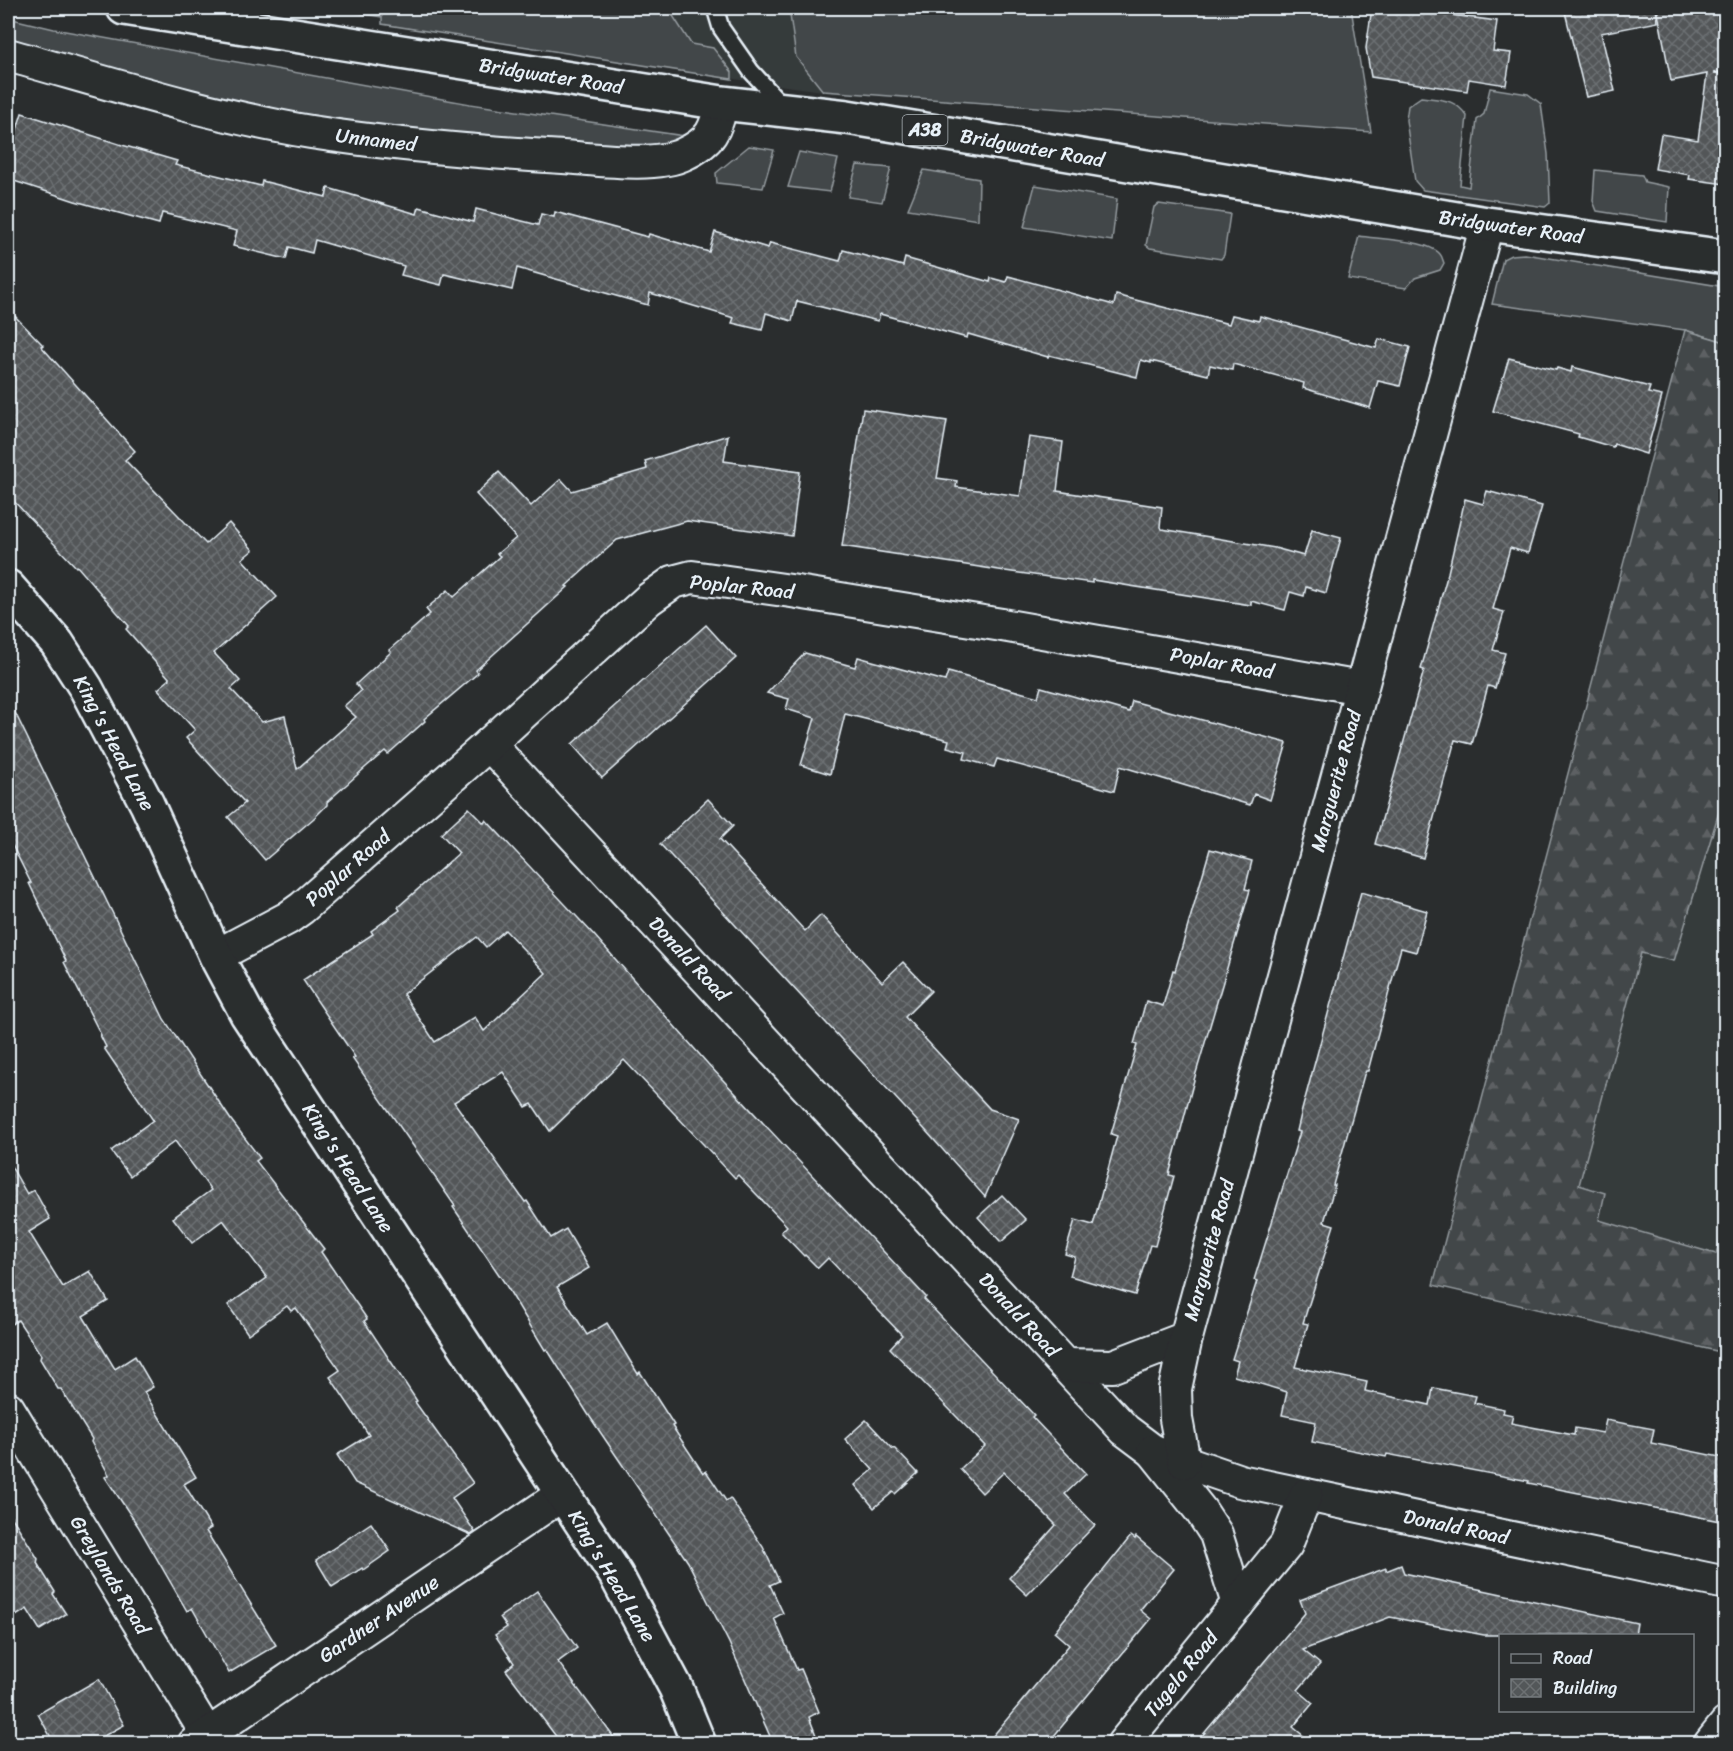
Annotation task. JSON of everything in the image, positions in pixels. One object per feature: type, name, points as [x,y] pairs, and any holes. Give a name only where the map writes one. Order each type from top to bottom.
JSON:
[{"type":"main road","name":"Bridgwater Road","points":[[124,8],[722,102],[847,117],[1487,224],[1725,257]]},
{"type":"main road","name":"King's Head Lane","points":[[8,587],[57,642],[86,688],[147,804],[216,956],[247,1014],[616,1575],[676,1688],[699,1743]]},
{"type":"street","name":"Unnamed","points":[[8,56],[208,110],[264,122],[310,131],[464,151],[645,162],[673,157],[683,155],[705,141],[715,129],[722,102]]},
{"type":"street","name":"Marguerite Road","points":[[1184,1462],[1176,1419],[1175,1389],[1186,1338],[1487,224]]},
{"type":"street","name":"Poplar Road","points":[[216,956],[288,918],[302,908],[489,744],[649,599],[673,582],[692,577],[990,623],[1361,688]]},
{"type":"street","name":"Donald Road","points":[[489,744],[1125,1430],[1153,1451],[1240,1481],[1725,1583]]},
{"type":"street","name":"Marguerite Road","points":[[1065,1365],[1113,1366],[1186,1338]]},
{"type":"street","name":"Greylands Road","points":[[8,1408],[199,1721],[203,1741]]},
{"type":"street","points":[[1153,1451],[1201,1511],[1216,1534],[1238,1604]]},
{"type":"street","name":"Gardner Avenue","points":[[203,1741],[563,1494]]},
{"type":"street","name":"Tugela Road","points":[[1124,1743],[1286,1545],[1306,1495]]},
{"type":"street","points":[[1710,1743],[1725,1724]]},
{"type":"lane","points":[[715,8],[721,28],[751,71],[786,110]]},
{"type":"shaded area","points":[[328,8],[789,8],[796,57],[823,91],[669,70],[382,24],[382,17]]},
{"type":"shaded area","points":[[1726,342],[1725,1353],[1433,1285]]},
{"type":"green space","points":[[328,8],[668,8],[691,44],[713,48],[732,72],[732,79],[382,24],[382,17]]},
{"type":"green space","points":[[789,8],[1351,8],[1371,132],[823,91],[796,57]]},
{"type":"green space","points":[[8,18],[54,29],[470,104],[684,136],[684,140],[671,150],[306,123],[8,45]]},
{"type":"green space","points":[[1490,88],[1528,94],[1541,104],[1548,154],[1550,203],[1545,207],[1423,190],[1415,181],[1406,120],[1408,106],[1421,97],[1441,100],[1457,106],[1467,116],[1460,185],[1469,187],[1477,120],[1484,114]]},
{"type":"green space","points":[[749,146],[774,150],[763,188],[717,183],[716,173]]},
{"type":"green space","points":[[799,152],[838,159],[830,192],[788,187]]},
{"type":"green space","points":[[857,165],[891,168],[882,202],[848,197]]},
{"type":"green space","points":[[924,170],[979,179],[978,220],[908,209]]},
{"type":"green space","points":[[1595,170],[1642,175],[1645,182],[1669,187],[1667,222],[1597,211],[1593,201]]},
{"type":"green space","points":[[1035,185],[1117,199],[1112,241],[1024,227]]},
{"type":"green space","points":[[1159,204],[1230,214],[1224,255],[1221,259],[1150,248],[1146,245],[1154,207]]},
{"type":"green space","points":[[1359,236],[1425,246],[1440,254],[1444,263],[1440,270],[1415,278],[1406,288],[1348,279]]},
{"type":"green space","points":[[1525,254],[1725,287],[1725,342],[1685,330],[1492,304],[1503,259],[1511,255]]},
{"type":"green space","points":[[1685,330],[1725,342],[1725,792],[1674,961],[1641,953],[1579,1185],[1605,1193],[1599,1220],[1716,1254],[1725,1222],[1725,1353],[1433,1285]]},
{"type":"building","points":[[1372,8],[1398,8],[1497,21],[1493,51],[1511,53],[1506,85],[1469,79],[1467,91],[1371,77],[1366,48]]},
{"type":"building","points":[[1564,8],[1656,8],[1658,22],[1601,33],[1615,91],[1586,97]]},
{"type":"building","points":[[1657,8],[1716,8],[1725,58],[1725,71],[1713,73],[1725,74],[1725,184],[1689,179],[1690,175],[1655,169],[1661,134],[1698,140],[1707,74],[1671,81]]},
{"type":"building","points":[[22,113],[177,161],[175,165],[261,186],[262,181],[326,197],[328,188],[417,214],[419,207],[473,222],[476,209],[538,225],[541,214],[554,217],[555,212],[648,237],[649,234],[709,252],[715,232],[768,248],[770,243],[840,261],[843,250],[903,266],[905,258],[990,282],[991,278],[1006,282],[1008,276],[1114,305],[1116,295],[1229,324],[1232,315],[1259,321],[1260,316],[1376,348],[1379,339],[1410,347],[1400,386],[1378,381],[1370,408],[1303,388],[1304,383],[1233,364],[1232,370],[1210,365],[1208,375],[1141,360],[1137,377],[1049,355],[1048,357],[968,334],[967,338],[880,314],[878,321],[797,301],[792,321],[766,313],[762,330],[732,323],[734,318],[650,293],[648,305],[517,268],[512,290],[444,274],[441,285],[401,275],[404,266],[315,240],[312,253],[289,247],[286,259],[233,246],[237,231],[162,213],[159,224],[75,201],[8,179],[8,158]]},
{"type":"building","points":[[8,309],[43,345],[41,346],[135,451],[125,460],[206,544],[229,523],[253,550],[242,559],[277,597],[214,653],[240,681],[231,689],[262,722],[285,716],[297,769],[356,717],[344,706],[361,691],[356,684],[391,652],[389,650],[430,614],[426,609],[448,590],[454,597],[500,556],[497,554],[516,538],[476,494],[499,472],[531,506],[561,479],[572,491],[647,469],[645,461],[728,435],[724,461],[800,472],[792,536],[687,521],[617,540],[476,670],[478,673],[424,719],[425,721],[388,754],[385,751],[366,767],[327,802],[327,805],[314,818],[265,860],[228,817],[245,803],[186,738],[195,730],[158,689],[170,679],[126,629],[129,626],[77,566],[8,495]]},
{"type":"building","points":[[1509,358],[1556,370],[1557,368],[1571,372],[1572,367],[1650,387],[1648,393],[1662,396],[1646,454],[1614,444],[1613,447],[1578,437],[1579,434],[1493,411]]},
{"type":"building","points":[[863,409],[947,421],[937,478],[957,481],[956,487],[1020,496],[1029,437],[1063,442],[1057,491],[1162,507],[1160,527],[1162,529],[1275,548],[1304,556],[1312,530],[1341,538],[1326,593],[1306,587],[1304,596],[1290,592],[1285,610],[1251,601],[1251,605],[1092,580],[1092,583],[842,546]]},
{"type":"building","points":[[1487,491],[1542,506],[1528,553],[1510,548],[1493,609],[1504,612],[1493,650],[1505,653],[1495,688],[1488,686],[1472,744],[1455,740],[1423,858],[1375,844],[1424,670],[1421,669],[1448,573],[1465,499],[1483,504]]},
{"type":"building","points":[[706,625],[736,658],[602,778],[572,744]]},
{"type":"building","points":[[805,653],[855,667],[858,657],[945,681],[948,672],[1038,697],[1041,687],[1129,712],[1132,701],[1287,743],[1270,800],[1254,794],[1250,805],[1120,766],[1114,791],[997,759],[994,767],[964,759],[966,752],[947,747],[949,740],[845,714],[830,774],[801,765],[815,718],[786,709],[789,699],[767,693]]},
{"type":"building","points":[[8,698],[164,1019],[231,1120],[260,1158],[256,1161],[324,1249],[321,1252],[367,1319],[364,1321],[417,1401],[415,1402],[473,1483],[452,1498],[475,1532],[471,1535],[355,1483],[337,1455],[369,1435],[330,1377],[340,1370],[296,1308],[291,1311],[287,1306],[248,1334],[228,1305],[267,1278],[223,1220],[192,1243],[173,1218],[211,1190],[175,1141],[130,1176],[111,1151],[153,1120],[104,1048],[106,1047],[101,1035],[64,962],[66,961],[8,837]]},
{"type":"building","points":[[708,799],[733,826],[720,839],[805,931],[821,915],[882,982],[903,962],[931,991],[905,1017],[990,1109],[1019,1119],[985,1197],[660,844]]},
{"type":"building","points":[[469,808],[484,823],[486,820],[594,935],[708,1064],[926,1297],[924,1299],[1034,1415],[1032,1417],[1086,1474],[1065,1494],[1095,1525],[1027,1595],[1009,1578],[1056,1525],[1004,1472],[982,1493],[960,1469],[985,1446],[890,1348],[902,1335],[828,1258],[818,1268],[804,1256],[781,1232],[787,1226],[738,1175],[735,1178],[624,1060],[550,1131],[532,1104],[526,1107],[503,1072],[454,1102],[525,1202],[527,1201],[551,1238],[566,1229],[589,1268],[557,1287],[587,1335],[607,1323],[703,1473],[706,1471],[726,1501],[730,1498],[763,1547],[779,1581],[770,1585],[783,1613],[774,1618],[797,1670],[801,1669],[819,1712],[809,1717],[819,1743],[773,1743],[729,1643],[688,1562],[547,1349],[545,1350],[504,1282],[453,1207],[455,1206],[352,1058],[355,1057],[303,980],[373,934],[371,931],[400,910],[398,907],[459,853],[441,834]],"holes":[[[505,930],[546,973],[484,1031],[475,1017],[435,1042],[403,994],[477,937],[486,947]]]},
{"type":"building","points":[[1210,849],[1252,861],[1245,889],[1250,890],[1194,1080],[1169,1175],[1174,1176],[1155,1246],[1150,1245],[1135,1295],[1070,1276],[1075,1257],[1065,1254],[1075,1220],[1093,1225],[1117,1136],[1111,1134],[1137,1045],[1134,1044],[1146,1001],[1163,1006]]},
{"type":"building","points":[[1361,892],[1427,911],[1416,952],[1401,948],[1368,1071],[1364,1075],[1324,1222],[1334,1225],[1303,1323],[1308,1324],[1295,1367],[1367,1382],[1365,1391],[1430,1405],[1433,1388],[1476,1396],[1474,1403],[1504,1409],[1503,1413],[1513,1415],[1511,1423],[1574,1435],[1575,1428],[1603,1433],[1606,1420],[1654,1429],[1651,1443],[1725,1458],[1725,1522],[1528,1483],[1529,1481],[1312,1442],[1316,1422],[1282,1415],[1287,1392],[1234,1376],[1238,1361],[1232,1359],[1300,1132],[1297,1131],[1302,1110]]},
{"type":"building","points":[[8,1161],[27,1194],[34,1190],[50,1219],[29,1232],[63,1287],[90,1271],[108,1301],[83,1316],[115,1369],[135,1356],[153,1387],[144,1392],[196,1477],[184,1484],[211,1528],[206,1531],[276,1645],[229,1673],[192,1608],[187,1611],[138,1526],[105,1477],[109,1475],[91,1442],[92,1439],[61,1389],[58,1389],[40,1359],[41,1355],[18,1320],[8,1326]]},
{"type":"building","points":[[1002,1195],[1026,1220],[1001,1242],[978,1217]]},
{"type":"building","points":[[866,1420],[918,1473],[895,1494],[893,1492],[874,1508],[855,1485],[873,1470],[845,1439]]},
{"type":"building","points":[[8,1511],[38,1559],[37,1563],[66,1614],[40,1630],[27,1609],[8,1621]]},
{"type":"building","points":[[371,1523],[390,1551],[363,1570],[362,1568],[332,1587],[316,1560]]},
{"type":"building","points":[[1131,1536],[1135,1539],[1136,1537],[1174,1569],[1140,1610],[1151,1619],[1048,1743],[987,1743],[1069,1645],[1054,1632]]},
{"type":"building","points":[[1401,1565],[1404,1573],[1637,1623],[1635,1634],[1484,1635],[1390,1617],[1303,1650],[1320,1664],[1298,1690],[1313,1703],[1293,1727],[1312,1743],[1196,1743],[1305,1613],[1300,1600],[1386,1568],[1386,1571]]},
{"type":"building","points":[[537,1591],[577,1648],[558,1662],[618,1743],[561,1743],[506,1670],[514,1663],[495,1635],[507,1627],[500,1617]]},
{"type":"building","points":[[99,1679],[124,1725],[91,1743],[54,1743],[38,1714]]}]
